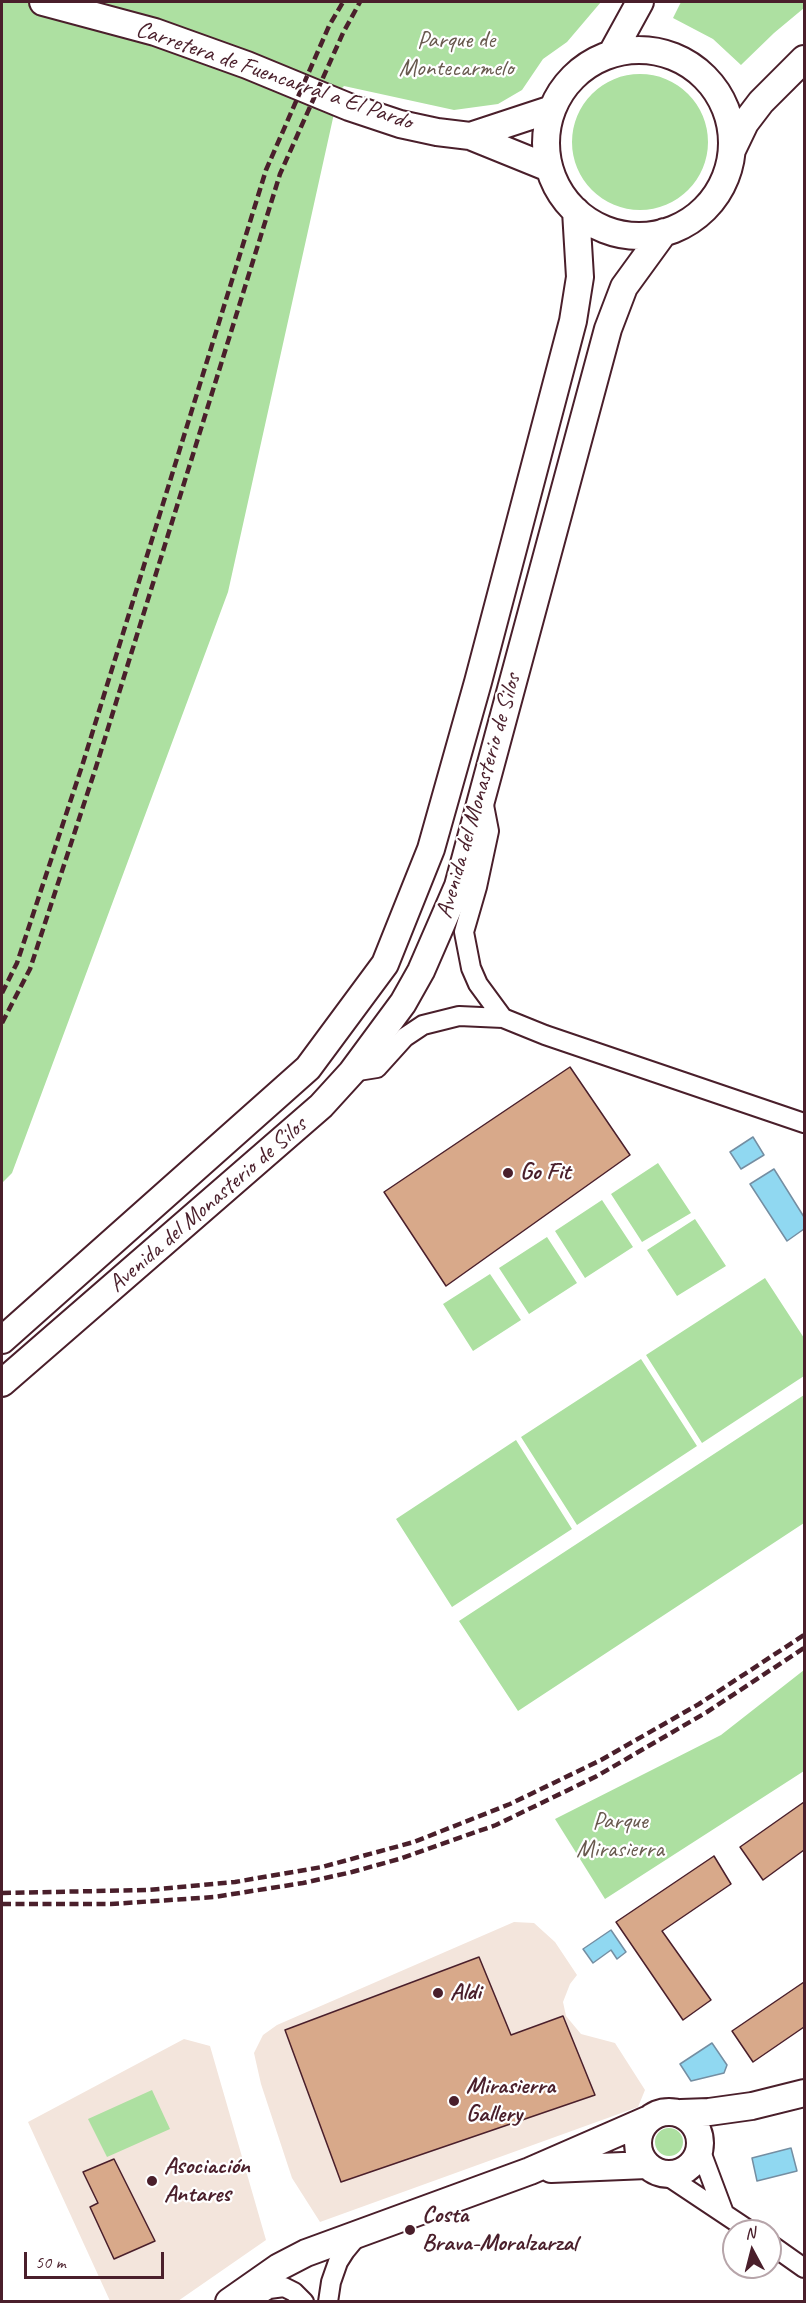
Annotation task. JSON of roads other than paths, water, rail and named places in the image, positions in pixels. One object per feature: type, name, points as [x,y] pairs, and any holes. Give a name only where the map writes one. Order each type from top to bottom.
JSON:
[{"type":"street","name":"Carretera de Fuencarral a El Pardo","points":[[43,2],[155,32],[400,124],[471,136],[549,168]]},
{"type":"street","points":[[612,54],[640,2]]},
{"type":"street","points":[[732,151],[731,128],[721,98],[702,74],[675,57],[644,50],[612,54],[593,62],[576,74],[562,90],[552,109],[546,138],[549,168],[564,198],[576,211],[602,228],[612,231],[633,236],[664,232],[694,217],[717,193],[745,123],[761,102],[804,59]]},
{"type":"street","name":"Carretera de Fuencarral a El Pardo","points":[[471,136],[552,109]]},
{"type":"street","name":"Avenida del Monasterio de Silos","points":[[2,1340],[308,1068],[385,964],[431,849],[478,682],[570,332],[580,277],[576,211]]},
{"type":"street","name":"Avenida del Monasterio de Silos","points":[[2,1383],[321,1106],[352,1072],[403,1003],[425,962],[458,886],[608,329],[624,287],[664,232]]},
{"type":"street","points":[[482,798],[489,831],[464,932],[471,968],[478,984],[503,1018]]},
{"type":"street","points":[[352,1072],[377,1068],[405,1037],[423,1025],[459,1016],[503,1018],[545,1035],[804,1123]]},
{"type":"street","points":[[229,2301],[288,2262],[359,2233],[530,2171],[662,2112],[709,2112],[752,2106],[804,2093]]},
{"type":"street","points":[[530,2171],[576,2167],[655,2169],[672,2174],[682,2171],[696,2158],[700,2145],[730,2116],[752,2106]]},
{"type":"street","points":[[681,2113],[695,2124],[724,2213]]},
{"type":"street","points":[[647,2120],[638,2138],[641,2157],[655,2169],[733,2219]]},
{"type":"street","points":[[328,2301],[331,2282],[338,2262],[359,2233]]},
{"type":"street","points":[[782,2252],[804,2268]]},
{"type":"street","points":[[247,2301],[269,2289],[284,2287],[289,2288],[304,2301]]},
{"type":"water","points":[[753,1137],[764,1155],[741,1169],[730,1152]]},
{"type":"water","points":[[774,1169],[804,1217],[804,1229],[787,1241],[750,1184]]},
{"type":"water","points":[[611,1930],[626,1952],[617,1959],[611,1950],[593,1963],[583,1949]]},
{"type":"water","points":[[712,2043],[727,2065],[724,2073],[691,2081],[680,2064]]},
{"type":"water","points":[[791,2148],[797,2171],[757,2181],[752,2158]]},
{"type":"railway","points":[[2,993],[17,963],[83,763],[266,170],[329,26],[343,2]]},
{"type":"railway","points":[[2,1023],[30,969],[96,767],[280,174],[343,33],[360,2]]},
{"type":"railway","points":[[2,1893],[148,1890],[235,1882],[322,1867],[414,1842],[510,1804],[601,1760],[699,1704],[804,1635]]},
{"type":"railway","points":[[2,1904],[111,1904],[214,1897],[303,1883],[399,1859],[496,1825],[597,1776],[707,1712],[804,1648]]},
{"type":"place","name":"Go Fit","points":[[508,1173]]},
{"type":"place","name":"Aldi","points":[[438,1993]]},
{"type":"place","name":"Mirasierra Gallery","points":[[454,2101]]},
{"type":"place","name":"Asociación Antares","points":[[152,2181]]},
{"type":"place","name":"Costa Brava-Moralzarzal","points":[[410,2230]]},
{"type":"park label","name":"Parque de Montecarmelo","points":[[456,55]]},
{"type":"park label","name":"Parque Mirasierra","points":[[620,1836]]}]
